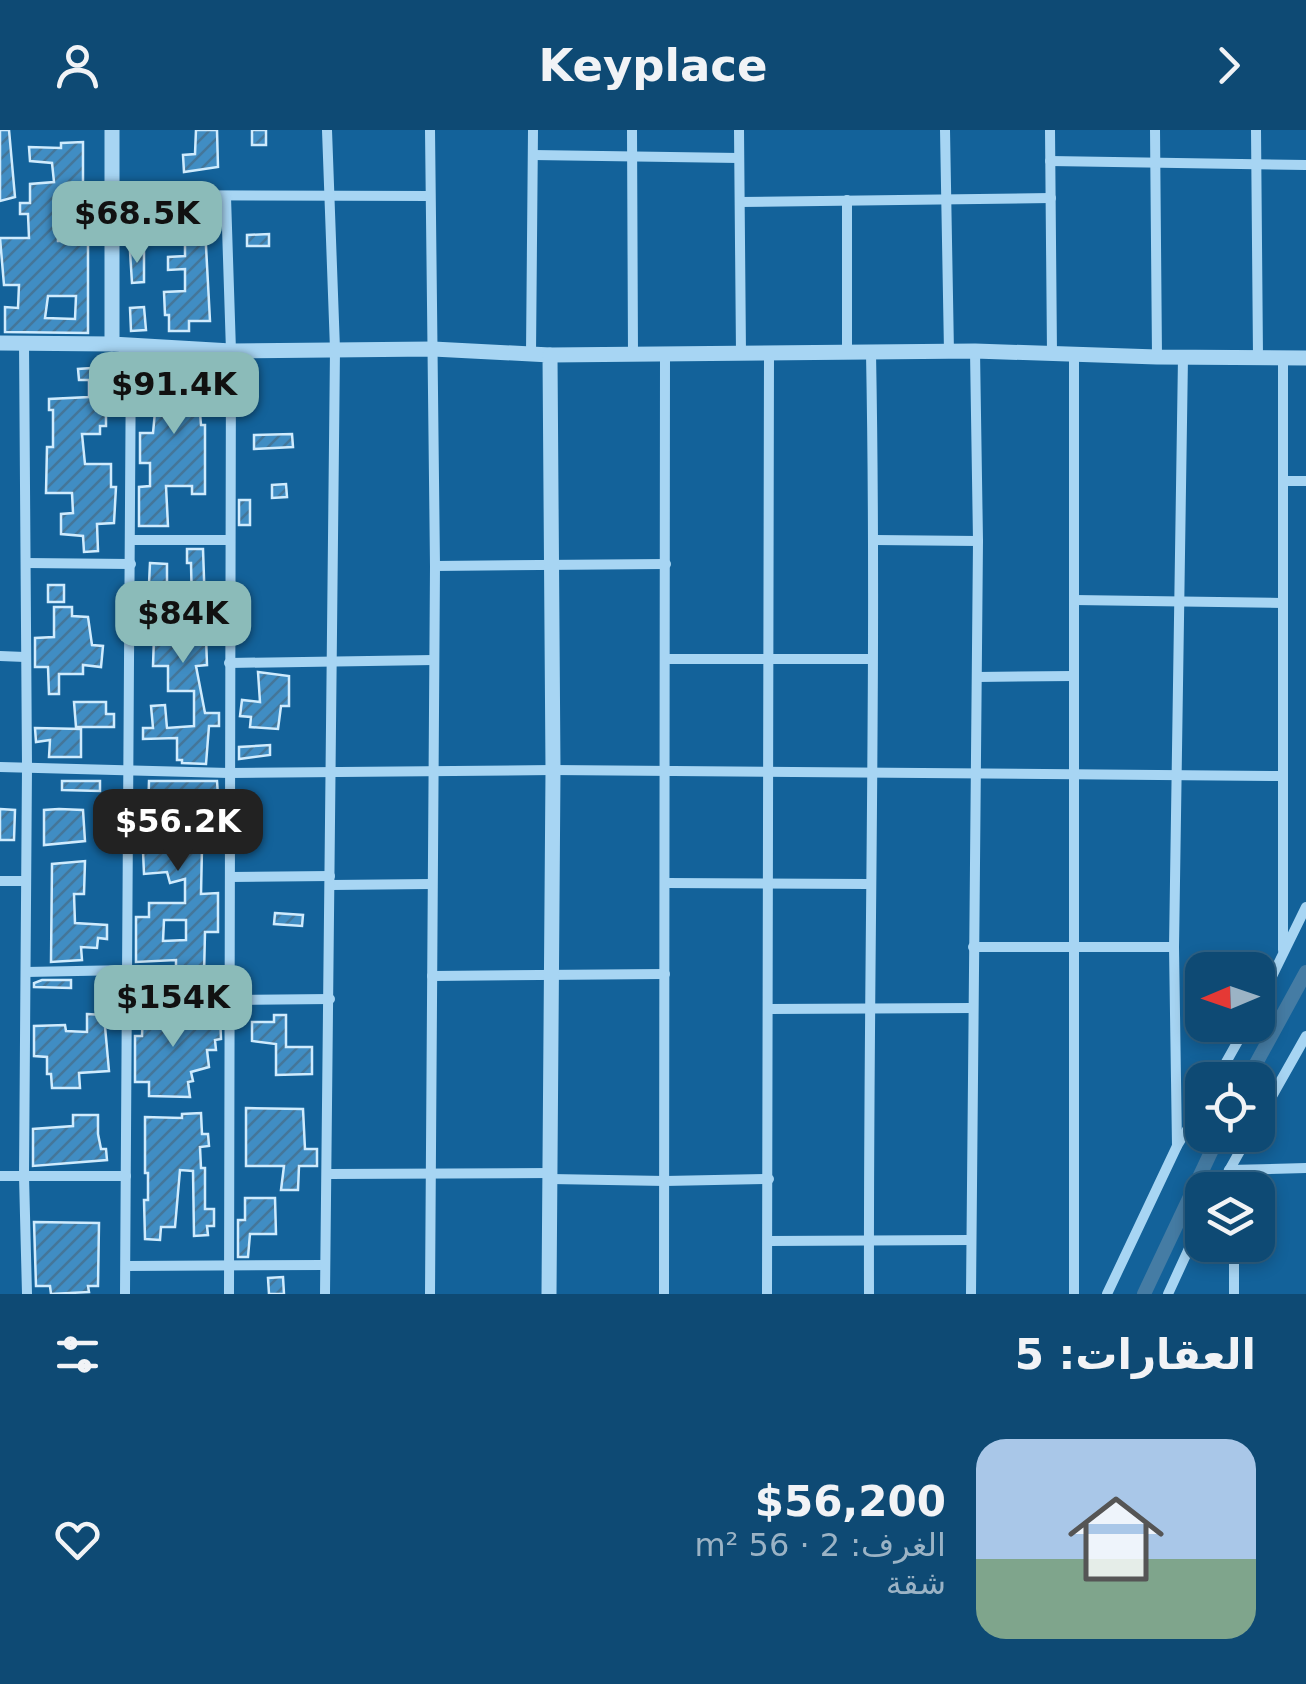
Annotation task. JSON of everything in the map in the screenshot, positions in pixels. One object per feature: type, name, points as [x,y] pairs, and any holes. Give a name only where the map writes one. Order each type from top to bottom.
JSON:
[{"type":"street","points":[[112,130],[112,344]]},
{"type":"street","points":[[325,1294],[335,349],[327,130]]},
{"type":"street","points":[[430,130],[435,566],[430,1294]]},
{"type":"street","points":[[531,354],[533,130]]},
{"type":"street","points":[[632,130],[634,354]]},
{"type":"street","points":[[739,130],[741,354]]},
{"type":"street","points":[[946,130],[949,352]]},
{"type":"street","points":[[1050,130],[1052,354]]},
{"type":"street","points":[[1156,130],[1157,357]]},
{"type":"street","points":[[1256,130],[1258,357]]},
{"type":"street","points":[[533,155],[740,158]]},
{"type":"street","points":[[1050,161],[1306,165]]},
{"type":"street","points":[[112,195],[430,196]]},
{"type":"street","points":[[226,197],[231,351],[228,1294]]},
{"type":"street","points":[[740,202],[1051,198]]},
{"type":"street","points":[[847,200],[848,353]]},
{"type":"street","points":[[24,342],[27,1294]]},
{"type":"street","points":[[0,343],[231,351],[666,355],[975,351],[1306,358]]},
{"type":"street","points":[[126,1294],[130,345]]},
{"type":"street","points":[[971,1294],[978,541],[975,351]]},
{"type":"street","points":[[868,1294],[875,540],[871,353]]},
{"type":"street","points":[[549,1294],[553,770],[550,354]]},
{"type":"street","points":[[767,1294],[769,354]]},
{"type":"street","points":[[1074,354],[1074,1294]]},
{"type":"street","points":[[664,1294],[666,355]]},
{"type":"street","points":[[1177,1146],[1174,947],[1183,357]]},
{"type":"street","points":[[1282,950],[1283,358]]},
{"type":"street","points":[[1284,481],[1306,481]]},
{"type":"street","points":[[130,540],[230,540]]},
{"type":"street","points":[[875,540],[978,541]]},
{"type":"street","points":[[26,563],[130,564]]},
{"type":"street","points":[[435,566],[666,564]]},
{"type":"street","points":[[1074,600],[1282,603]]},
{"type":"street","points":[[0,656],[25,656]]},
{"type":"street","points":[[667,660],[872,659]]},
{"type":"street","points":[[229,663],[434,660]]},
{"type":"street","points":[[977,677],[1073,676]]},
{"type":"street","points":[[0,767],[229,773],[553,770],[1281,776]]},
{"type":"street","points":[[230,877],[431,884]]},
{"type":"street","points":[[0,881],[26,881]]},
{"type":"street","points":[[667,883],[869,884]]},
{"type":"street","points":[[1275,966],[1306,907]]},
{"type":"street","points":[[972,947],[1174,947]]},
{"type":"street","points":[[26,972],[128,970]]},
{"type":"street","points":[[432,976],[665,974]]},
{"type":"street","points":[[128,1002],[330,998]]},
{"type":"street","points":[[768,1009],[973,1008]]},
{"type":"street","points":[[1275,1090],[1306,1036]]},
{"type":"street","points":[[1106,1294],[1185,1133]]},
{"type":"street","points":[[1241,1152],[1232,1170],[1306,1168]]},
{"type":"street","points":[[328,1174],[551,1176],[665,1182],[769,1179]]},
{"type":"street","points":[[0,1176],[126,1176]]},
{"type":"street","points":[[768,1241],[971,1240]]},
{"type":"street","points":[[1168,1294],[1185,1257]]},
{"type":"street","points":[[1234,1262],[1234,1294]]},
{"type":"street","points":[[126,1266],[324,1266]]},
{"type":"building","points":[[0,130],[9,130],[15,197],[0,201]]},
{"type":"building","points":[[196,130],[217,130],[218,167],[184,172],[183,155],[195,154]]},
{"type":"building","points":[[252,130],[266,130],[266,145],[252,145]]},
{"type":"building","points":[[83,142],[83,200],[57,200],[58,241],[88,241],[88,333],[5,332],[5,307],[18,308],[19,285],[4,285],[0,238],[29,238],[28,214],[20,214],[20,203],[30,203],[30,184],[54,182],[52,163],[30,161],[29,147],[61,148],[61,143]],"holes":[[[48,296],[76,296],[75,319],[45,318]]]},
{"type":"building","points":[[165,209],[204,209],[210,321],[189,321],[189,331],[169,331],[164,292],[185,291],[185,269],[168,270],[168,257],[185,256],[185,233],[147,232],[147,220],[166,220]]},
{"type":"building","points":[[269,234],[269,246],[247,246],[247,235]]},
{"type":"building","points":[[144,250],[144,282],[132,283],[130,251]]},
{"type":"building","points":[[144,307],[146,330],[131,331],[130,308]]},
{"type":"building","points":[[140,364],[222,367],[222,381],[206,381],[207,399],[199,400],[201,425],[205,425],[205,494],[192,494],[192,486],[166,486],[168,526],[139,526],[139,487],[150,486],[150,463],[140,463],[140,433],[153,433],[158,380],[140,380]]},
{"type":"building","points":[[122,366],[121,387],[106,388],[106,426],[100,426],[100,434],[82,434],[85,464],[111,464],[111,487],[116,487],[114,523],[97,524],[98,551],[84,552],[83,536],[61,534],[61,514],[73,513],[72,493],[46,493],[47,447],[53,447],[53,410],[49,410],[49,399],[89,397],[89,380],[79,380],[78,369]]},
{"type":"building","points":[[240,369],[254,369],[255,403],[240,404]]},
{"type":"building","points":[[292,434],[293,447],[254,449],[254,435]]},
{"type":"building","points":[[286,484],[287,497],[272,498],[272,485]]},
{"type":"building","points":[[239,500],[250,500],[250,525],[239,525]]},
{"type":"building","points":[[187,549],[203,549],[207,665],[196,666],[205,713],[219,713],[219,726],[209,726],[206,764],[177,760],[177,738],[143,739],[143,728],[153,728],[151,706],[165,705],[167,728],[194,726],[194,691],[168,691],[168,666],[153,666],[154,636],[138,636],[138,626],[152,626],[152,608],[192,609]]},
{"type":"building","points":[[150,563],[167,564],[167,583],[149,584]]},
{"type":"building","points":[[48,585],[64,585],[64,602],[48,602]]},
{"type":"building","points":[[54,607],[72,607],[72,616],[88,617],[92,645],[103,646],[101,667],[83,665],[83,674],[59,674],[59,694],[49,694],[48,667],[35,667],[35,638],[54,637]]},
{"type":"building","points":[[258,672],[289,676],[289,706],[281,706],[278,729],[250,727],[251,717],[240,716],[242,700],[260,702]]},
{"type":"building","points":[[74,702],[106,702],[106,714],[114,714],[114,727],[76,727]]},
{"type":"building","points":[[35,728],[81,729],[81,757],[49,757],[50,740],[36,742]]},
{"type":"building","points":[[270,745],[270,755],[239,759],[239,747]]},
{"type":"building","points":[[62,781],[100,781],[100,791],[62,790]]},
{"type":"building","points":[[149,781],[217,781],[219,810],[207,810],[207,833],[217,833],[217,847],[202,847],[201,894],[218,893],[218,932],[205,932],[204,976],[176,978],[176,960],[136,962],[136,917],[149,917],[149,903],[185,903],[185,879],[170,883],[167,872],[144,874],[138,815],[148,815]],"holes":[[[164,920],[186,920],[186,940],[163,941]]]},
{"type":"building","points":[[0,809],[15,810],[14,840],[0,840]]},
{"type":"building","points":[[44,810],[83,810],[85,841],[44,845]]},
{"type":"building","points":[[85,861],[84,894],[74,894],[75,923],[107,925],[107,939],[98,938],[97,948],[81,947],[82,960],[51,962],[52,864]]},
{"type":"building","points":[[275,913],[303,915],[302,926],[274,924]]},
{"type":"building","points":[[71,980],[71,988],[34,987],[34,983]]},
{"type":"building","points":[[175,1009],[175,1018],[220,1015],[221,1039],[215,1040],[216,1050],[207,1050],[209,1067],[191,1072],[190,1097],[149,1096],[149,1082],[135,1082],[135,1036],[142,1036],[143,1010]]},
{"type":"building","points":[[87,1014],[104,1015],[109,1071],[79,1073],[80,1088],[52,1088],[47,1057],[34,1056],[34,1026],[65,1025],[66,1031],[87,1032]]},
{"type":"building","points":[[274,1015],[286,1015],[286,1047],[312,1047],[312,1074],[276,1075],[276,1044],[252,1041],[252,1022],[274,1022]]},
{"type":"building","points":[[246,1108],[303,1109],[305,1149],[317,1149],[317,1166],[299,1166],[298,1190],[281,1190],[284,1166],[246,1166]]},
{"type":"building","points":[[201,1113],[202,1134],[208,1134],[209,1146],[200,1147],[201,1168],[205,1168],[205,1209],[214,1209],[214,1226],[207,1226],[208,1235],[194,1236],[193,1171],[180,1170],[175,1227],[161,1227],[160,1240],[145,1239],[145,1117],[182,1118],[182,1114]]},
{"type":"building","points":[[73,1115],[98,1115],[101,1149],[106,1149],[107,1160],[33,1166],[33,1129],[73,1126]]},
{"type":"building","points":[[245,1198],[275,1198],[276,1234],[250,1234],[248,1257],[238,1257],[238,1220],[245,1220]]},
{"type":"building","points":[[34,1222],[99,1223],[98,1286],[88,1286],[89,1292],[51,1294],[50,1286],[36,1286]]},
{"type":"building","points":[[283,1277],[284,1294],[269,1294],[268,1278]]},
{"type":"waterway","points":[[1257,1062],[1306,972]]},
{"type":"waterway","points":[[1144,1294],[1211,1152]]}]
